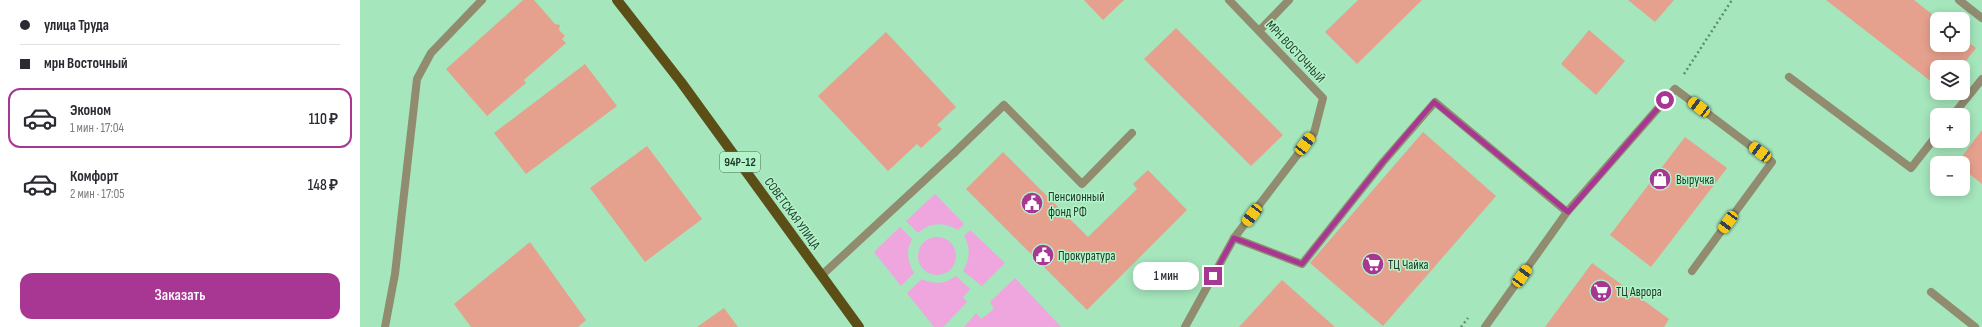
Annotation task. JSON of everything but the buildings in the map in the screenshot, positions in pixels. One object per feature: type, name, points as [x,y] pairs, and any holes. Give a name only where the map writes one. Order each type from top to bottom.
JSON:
[{"type":"main road","name":"СОВЕТСКАЯ УЛИЦА","points":[[617,0],[685,88],[859,327]]},
{"type":"street","points":[[385,327],[395,274],[417,79],[431,53],[482,0]]},
{"type":"street","name":"МРН ВОСТОЧНЫЙ","points":[[1185,327],[1234,238],[1314,133],[1323,98],[1260,30],[1229,0]]},
{"type":"street","points":[[1260,30],[1289,0]]},
{"type":"street","points":[[1960,0],[1982,18]]},
{"type":"street","points":[[1789,77],[1910,168],[1930,144]]},
{"type":"street","points":[[1959,108],[1982,79]]},
{"type":"street","points":[[1485,327],[1568,212],[1675,89],[1772,162],[1692,271]]},
{"type":"street","points":[[1234,238],[1302,264],[1383,162],[1434,102],[1568,212]]},
{"type":"street","points":[[822,275],[1004,105],[1082,184],[1132,133]]},
{"type":"street","points":[[1931,292],[1975,327]]},
{"type":"path","points":[[1675,89],[1732,0]]},
{"type":"shaded area","points":[[935,194],[964,224],[958,230],[953,227],[937,224],[927,227],[918,233],[906,221]]},
{"type":"shaded area","points":[[900,227],[912,239],[908,256],[914,273],[901,286],[874,252]]},
{"type":"shaded area","points":[[970,230],[1005,263],[982,286],[963,271],[969,254],[968,245],[964,236]]},
{"type":"shaded area","points":[[937,237],[947,240],[953,246],[956,256],[953,266],[947,272],[937,275],[927,272],[921,266],[918,256],[921,246],[927,240]]},
{"type":"shaded area","points":[[956,276],[970,289],[963,297],[967,302],[943,327],[934,327],[907,293],[922,279],[939,283],[948,281]]},
{"type":"shaded area","points":[[1015,278],[1061,327],[964,327],[976,313],[981,319],[994,309],[990,302]]},
{"type":"place","name":"Выручка","points":[[1660,179]]},
{"type":"place","name":"Пенсионный фонд РФ","points":[[1032,203]]},
{"type":"place","name":"Прокуратура","points":[[1043,255]]},
{"type":"place","name":"ТЦ Чайка","points":[[1373,264]]},
{"type":"place","name":"ТЦ Аврора","points":[[1601,291]]},
{"type":"route","points":[[1213,276],[1234,238],[1302,264],[1383,162],[1434,102],[1568,212],[1665,100]]}]
